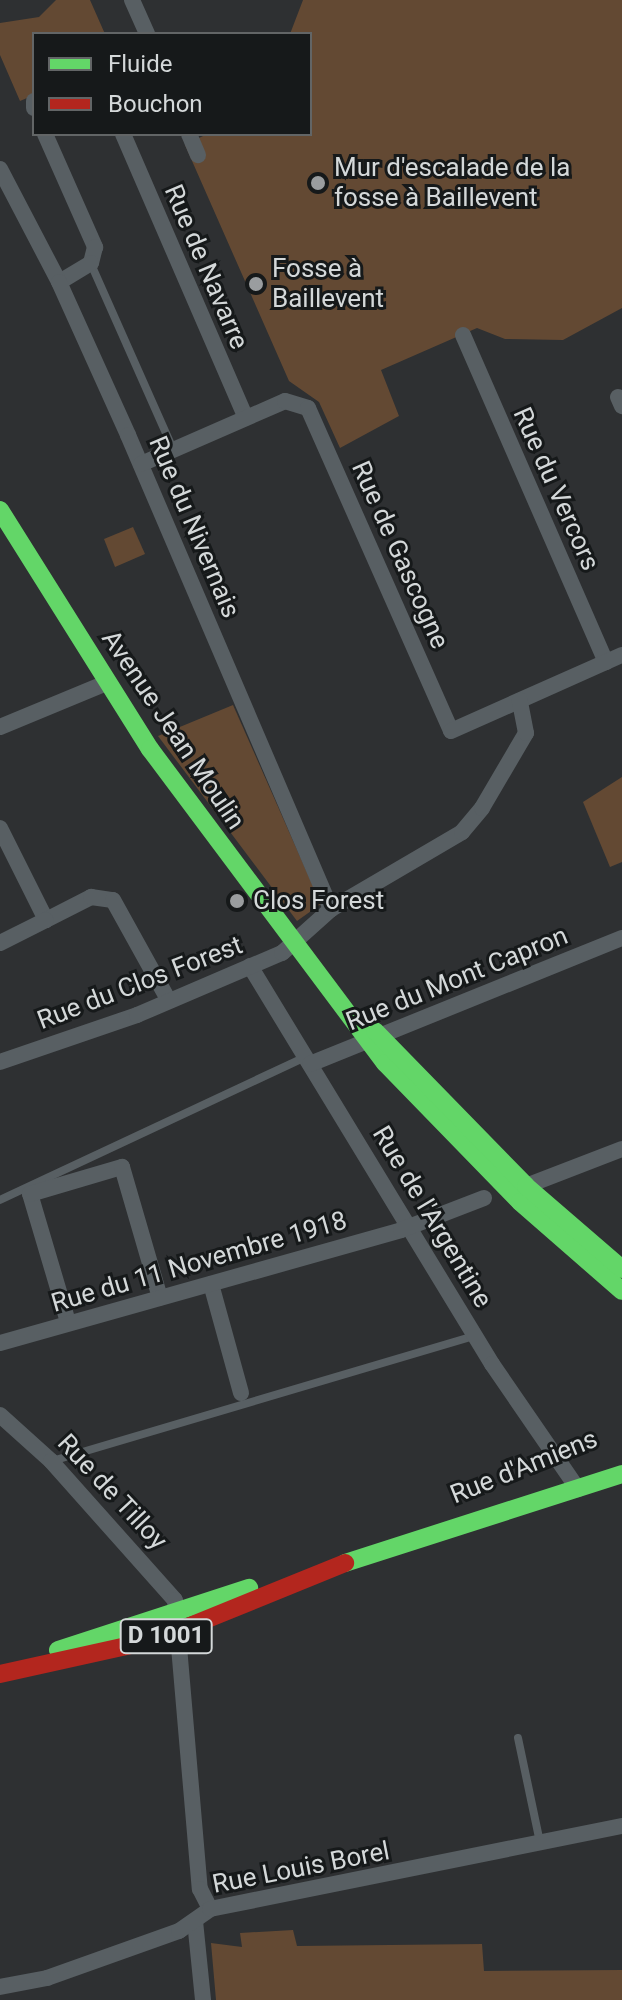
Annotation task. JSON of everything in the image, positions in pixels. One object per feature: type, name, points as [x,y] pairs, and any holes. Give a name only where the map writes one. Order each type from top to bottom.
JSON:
[{"type":"street","points":[[132,0],[146,32]]},
{"type":"street","points":[[46,136],[95,247],[91,263],[59,282]]},
{"type":"street","name":"Rue de Navarre","points":[[124,136],[246,418]]},
{"type":"street","points":[[190,136],[198,155]]},
{"type":"street","name":"Rue du Nivernais","points":[[0,169],[59,282],[141,464],[331,909]]},
{"type":"street","name":"Rue du Vercors","points":[[463,335],[606,662]]},
{"type":"street","name":"Rue de Gascogne","points":[[246,418],[285,401],[299,402],[314,416],[451,731],[520,701]]},
{"type":"street","points":[[141,464],[246,418]]},
{"type":"street","name":"Avenue Jean Moulin","points":[[0,510],[106,683],[315,970],[520,1202],[622,1291]]},
{"type":"street","points":[[520,701],[622,655]]},
{"type":"street","points":[[0,727],[106,683]]},
{"type":"street","name":"Rue du Clos Forest","points":[[0,1062],[169,1001],[250,966],[294,943],[331,909],[469,825],[526,733],[520,701]]},
{"type":"street","points":[[0,828],[46,920]]},
{"type":"street","points":[[0,943],[91,897],[113,900],[169,1001]]},
{"type":"street","name":"Rue du Mont Capron","points":[[308,1060],[374,1039],[622,938]]},
{"type":"street","name":"Rue de l'Argentine","points":[[250,966],[475,1336],[573,1482]]},
{"type":"street","name":"Avenue Jean Moulin","points":[[374,1039],[526,1186],[622,1269]]},
{"type":"street","points":[[526,1186],[622,1149]]},
{"type":"street","points":[[68,1322],[30,1194],[122,1167],[160,1298]]},
{"type":"street","name":"Rue du 11 Novembre 1918","points":[[0,1343],[411,1227],[484,1198]]},
{"type":"street","points":[[211,1284],[241,1393]]},
{"type":"street","name":"Rue de Tilloy","points":[[0,1415],[51,1461],[163,1581],[178,1610]]},
{"type":"street","name":"Rue d'Amiens","points":[[0,1673],[178,1610],[322,1570],[445,1528],[573,1482],[622,1455]]},
{"type":"street","name":"Rue d'Amiens","points":[[573,1482],[622,1474]]},
{"type":"street","name":"Rue d'Amiens","points":[[0,1673],[103,1654],[180,1631],[322,1570]]},
{"type":"street","points":[[178,1610],[198,1875],[210,1909]]},
{"type":"street","name":"Rue Louis Borel","points":[[0,1987],[47,1978],[195,1921],[210,1909],[622,1826]]},
{"type":"street","points":[[195,1921],[203,2000]]},
{"type":"lane","points":[[91,263],[173,449]]},
{"type":"lane","points":[[0,1200],[308,1060]]},
{"type":"lane","points":[[51,1461],[475,1336]]},
{"type":"lane","points":[[518,1738],[540,1843]]},
{"type":"shaded area","points":[[56,0],[90,0],[104,32],[32,32],[32,96],[20,101],[0,55],[0,23],[39,17]]},
{"type":"shaded area","points":[[303,0],[622,0],[622,308],[563,340],[505,339],[477,328],[381,370],[399,416],[340,448],[319,402],[289,381],[185,145],[203,136],[312,136],[312,32],[291,32]]},
{"type":"shaded area","points":[[133,527],[145,554],[115,567],[104,539]]},
{"type":"shaded area","points":[[233,705],[321,904],[297,921],[158,736]]},
{"type":"shaded area","points":[[622,777],[622,862],[610,867],[583,802]]},
{"type":"shaded area","points":[[293,1930],[297,1946],[482,1944],[484,1971],[622,1970],[622,2000],[216,2000],[211,1943],[242,1947],[240,1933]]},
{"type":"traffic: fast","points":[[0,510],[150,749],[385,1063],[520,1202],[622,1291]]},
{"type":"traffic: fast","points":[[375,1031],[526,1186],[622,1269]]},
{"type":"traffic: fast","points":[[345,1563],[622,1474]]},
{"type":"traffic: fast","points":[[58,1650],[249,1588]]},
{"type":"traffic: jam","points":[[0,1674],[158,1639],[345,1563]]},
{"type":"place","name":"Mur d'escalade de la fosse à Baillevent","points":[[318,183]]},
{"type":"place","name":"Fosse à Baillevent","points":[[256,284]]},
{"type":"place","name":"Clos Forest","points":[[237,901]]}]
